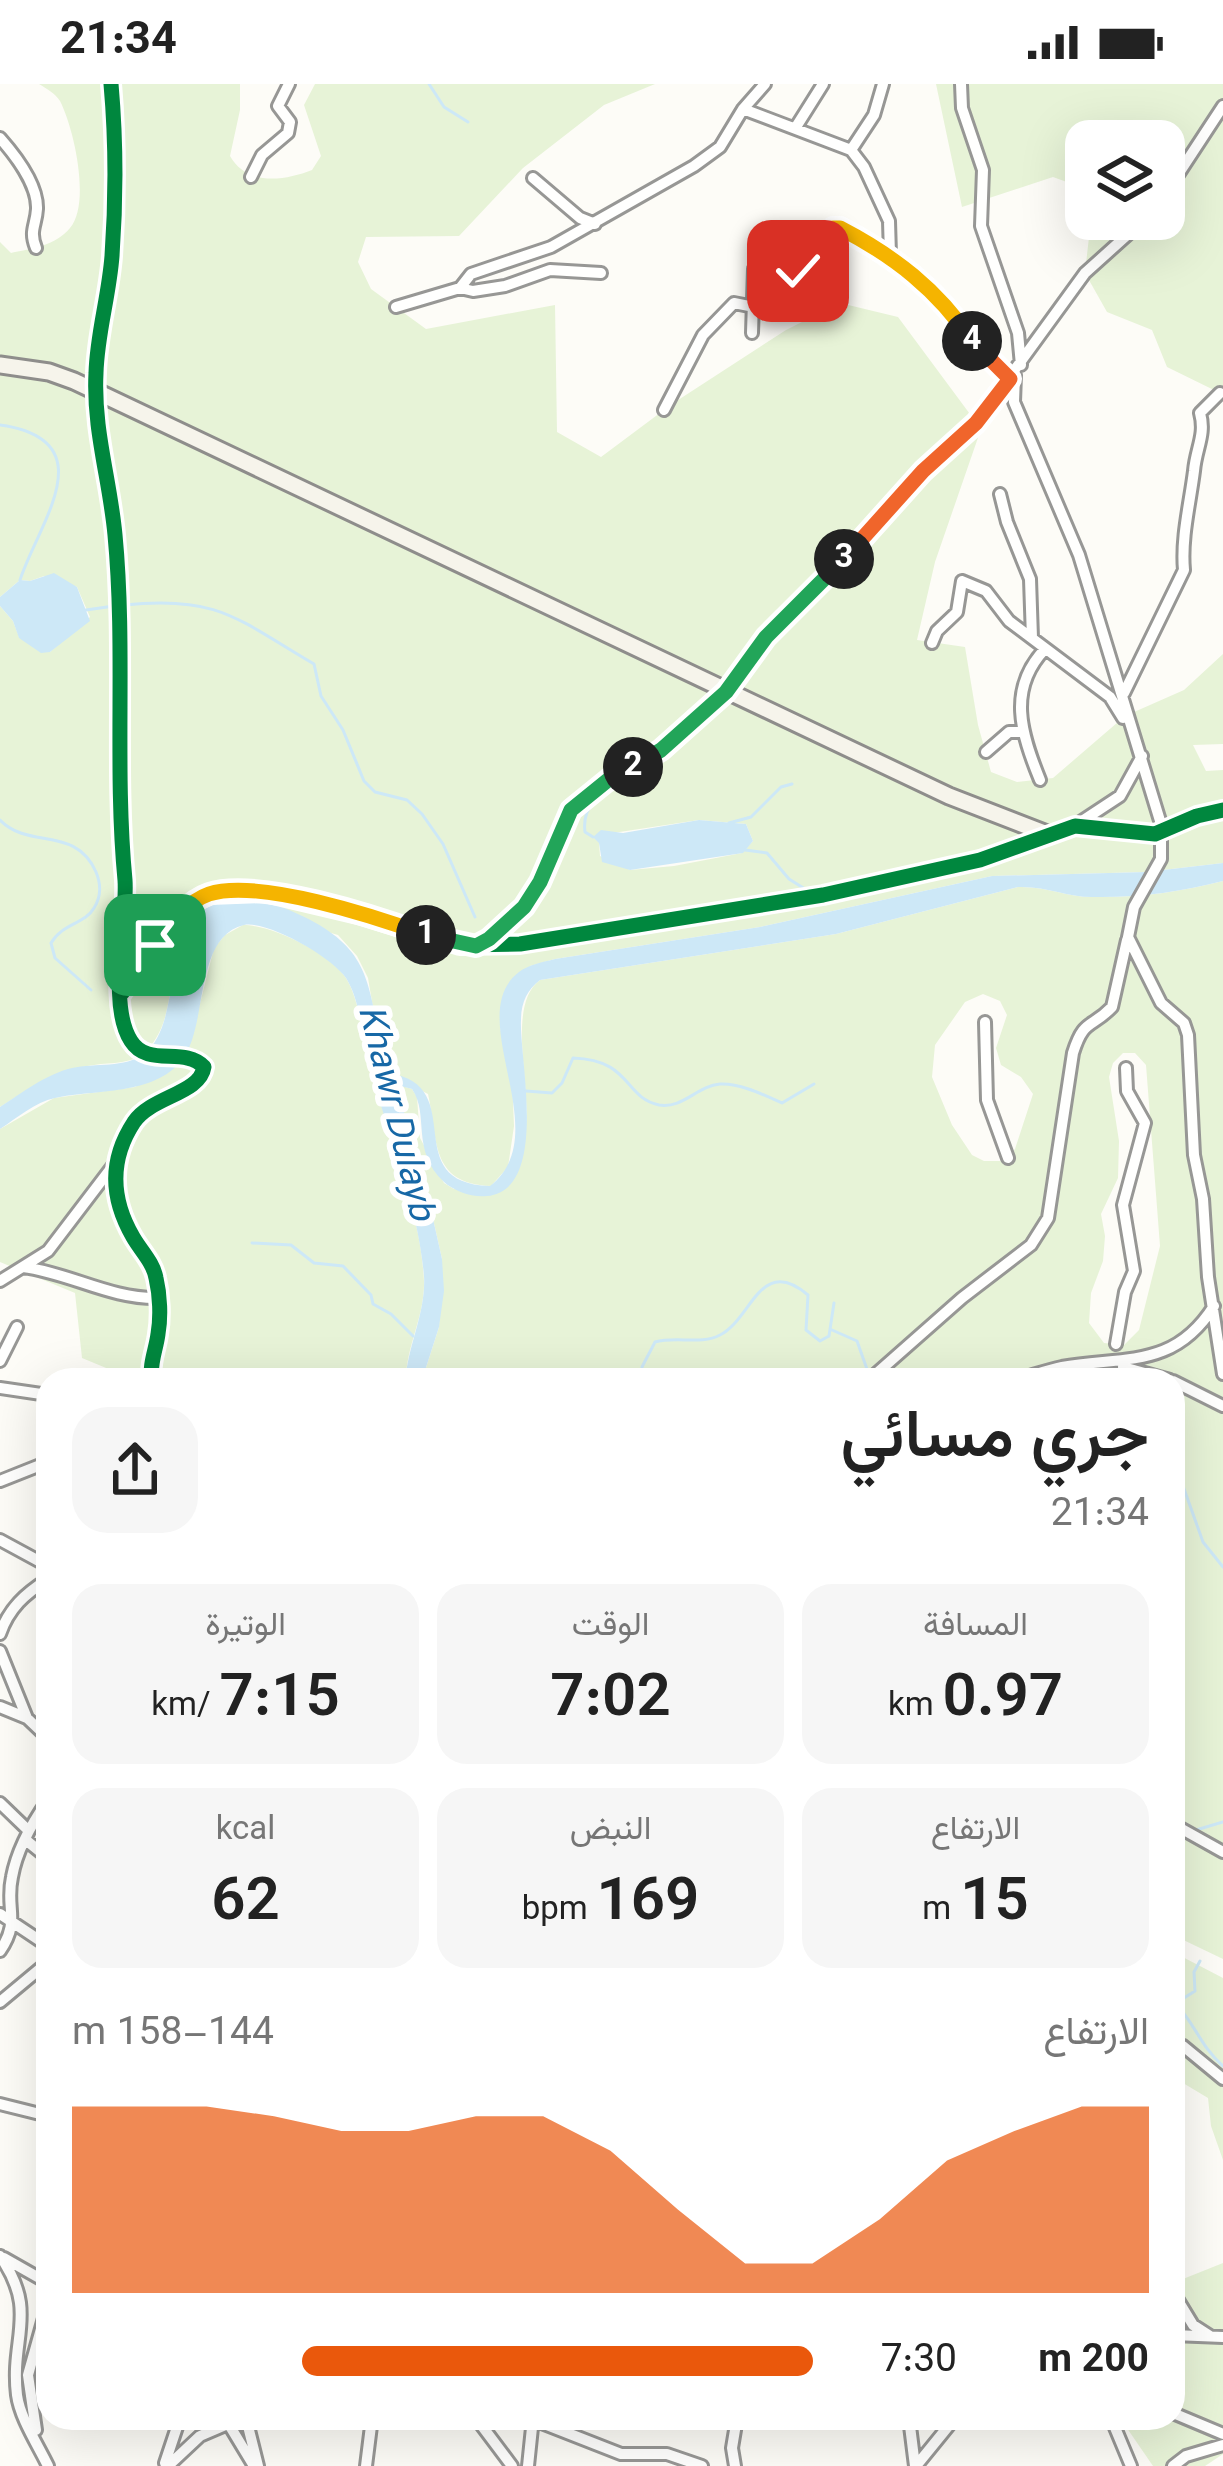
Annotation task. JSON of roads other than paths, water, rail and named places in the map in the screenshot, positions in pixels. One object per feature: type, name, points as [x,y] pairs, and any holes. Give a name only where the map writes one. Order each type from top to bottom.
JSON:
[{"type":"main road","points":[[0,365],[49,372],[96,392],[949,796],[1047,834]]},
{"type":"street","points":[[0,1282],[48,1252],[68,1229],[117,1160],[144,1109],[193,1088],[204,1067],[192,1058],[163,1058],[138,1049],[124,1022],[119,951],[125,883],[118,819],[122,783],[119,605],[96,392],[112,256],[115,123],[111,84]]},
{"type":"street","points":[[251,176],[262,155],[288,133],[290,122],[278,106],[289,84]]},
{"type":"street","points":[[460,288],[471,274],[551,247],[596,224],[720,147],[743,109],[766,84]]},
{"type":"street","points":[[796,127],[823,84]]},
{"type":"street","points":[[850,150],[874,115],[884,84]]},
{"type":"street","points":[[883,1368],[1030,1245],[1048,1218],[1073,1053],[1080,1032],[1112,1007],[1134,907],[1161,859],[1162,831],[1124,693],[1078,555],[1014,401],[1018,333],[982,226],[983,170],[962,108],[961,84]]},
{"type":"street","points":[[1185,164],[1223,106]]},
{"type":"street","points":[[743,109],[850,150],[864,167],[889,221],[890,255]]},
{"type":"street","points":[[0,138],[24,166],[37,202],[30,232],[36,248]]},
{"type":"street","points":[[533,178],[580,218],[596,224]]},
{"type":"street","points":[[752,333],[754,269],[774,261],[820,274],[833,228],[890,255],[949,310],[975,345],[1015,374]]},
{"type":"street","points":[[476,946],[524,907],[540,882],[561,827],[580,799],[661,750],[726,692],[766,637],[923,471],[976,423],[1085,273],[1122,240]]},
{"type":"street","points":[[396,307],[460,288],[491,289],[550,270],[601,273]]},
{"type":"street","points":[[664,410],[703,335],[734,303],[754,307]]},
{"type":"street","points":[[1124,693],[1184,570],[1182,550],[1205,431],[1200,413],[1220,393]]},
{"type":"street","points":[[1000,494],[1006,522],[1030,579],[1032,638]]},
{"type":"street","points":[[932,643],[937,631],[957,612],[962,581],[986,591],[1010,621],[1110,697],[1123,718]]},
{"type":"street","points":[[1040,780],[1023,731],[1019,694],[1028,668],[1045,649]]},
{"type":"street","points":[[986,752],[1009,733],[1023,731]]},
{"type":"street","points":[[122,993],[174,922],[210,894],[265,892],[435,939],[476,946],[520,944],[823,895],[980,860],[1076,826],[1120,796],[1142,756]]},
{"type":"street","points":[[1076,826],[1129,833],[1162,831],[1223,810]]},
{"type":"street","points":[[1128,937],[1161,1003],[1184,1023],[1188,1035],[1194,1155],[1223,1374]]},
{"type":"street","points":[[986,1022],[987,1100],[1007,1158]]},
{"type":"street","points":[[1116,1344],[1125,1292],[1134,1271],[1123,1204],[1145,1124],[1126,1091],[1126,1068]]},
{"type":"street","points":[[117,1160],[115,1189],[121,1212],[156,1274],[160,1328],[151,1368]]},
{"type":"street","points":[[23,1267],[70,1276],[114,1294],[158,1298]]},
{"type":"street","points":[[1059,1368],[1131,1362],[1189,1339],[1214,1306]]},
{"type":"street","points":[[0,1361],[16,1327]]},
{"type":"street","points":[[1108,1364],[1123,1368]]},
{"type":"street","points":[[0,1388],[36,1393]]},
{"type":"street","points":[[1185,1388],[1223,1406]]},
{"type":"street","points":[[0,1481],[36,1467]]},
{"type":"street","points":[[0,1540],[36,1560]]},
{"type":"street","points":[[0,1634],[8,1615],[36,1587]]},
{"type":"street","points":[[1,1658],[27,1718]]},
{"type":"street","points":[[0,1707],[36,1727]]},
{"type":"street","points":[[0,1803],[36,1845]]},
{"type":"street","points":[[0,1951],[14,1923],[11,1878],[36,1822]]},
{"type":"street","points":[[1185,1831],[1223,1852]]},
{"type":"street","points":[[0,1914],[36,1938]]},
{"type":"street","points":[[0,2002],[36,1972]]},
{"type":"street","points":[[1185,2048],[1223,2079]]},
{"type":"street","points":[[0,2104],[36,2113]]},
{"type":"street","points":[[0,2257],[36,2276]]},
{"type":"street","points":[[0,2257],[15,2278],[23,2303],[17,2398],[48,2466]]},
{"type":"street","points":[[1185,2312],[1193,2325],[1217,2337]]},
{"type":"street","points":[[1185,2336],[1217,2337]]},
{"type":"street","points":[[36,2346],[28,2374],[38,2445]]},
{"type":"street","points":[[1185,2419],[1223,2434]]},
{"type":"street","points":[[166,2466],[176,2430]]},
{"type":"street","points":[[166,2466],[211,2430]]},
{"type":"street","points":[[233,2430],[256,2466]]},
{"type":"street","points":[[248,2430],[256,2466]]},
{"type":"street","points":[[367,2466],[371,2430]]},
{"type":"street","points":[[485,2430],[512,2466]]},
{"type":"street","points":[[528,2466],[531,2430]]},
{"type":"street","points":[[562,2430],[621,2454],[667,2453],[702,2466]]},
{"type":"street","points":[[735,2430],[735,2466]]},
{"type":"street","points":[[910,2430],[915,2466]]},
{"type":"street","points":[[915,2466],[945,2430]]},
{"type":"street","points":[[1116,2430],[1131,2466]]},
{"type":"street","points":[[1173,2466],[1186,2456],[1223,2445]]},
{"type":"water","points":[[54,573],[77,587],[90,621],[50,652],[41,653],[19,638],[0,606],[0,597],[20,580]]},
{"type":"water","points":[[699,820],[746,824],[753,841],[743,853],[630,870],[602,862],[599,843],[593,837],[601,830],[623,833]]},
{"type":"water","name":"Khawr Dulayb","points":[[1223,863],[1223,881],[1175,891],[1092,897],[1018,887],[836,934],[540,980],[522,1008],[525,1147],[519,1171],[506,1188],[476,1196],[444,1182],[427,1158],[412,1089],[393,1084],[416,1143],[442,1259],[439,1327],[426,1368],[407,1368],[424,1289],[409,1196],[351,988],[339,970],[314,951],[255,925],[228,933],[209,964],[190,1045],[170,1072],[123,1089],[48,1100],[0,1129],[0,1107],[44,1079],[72,1068],[119,1063],[144,1054],[159,1034],[190,918],[209,901],[239,896],[284,908],[339,939],[364,973],[389,1073],[413,1081],[426,1096],[446,1169],[462,1181],[490,1186],[508,1164],[515,1137],[502,1045],[504,992],[527,967],[760,927],[992,876],[1146,872]]},
{"type":"waterway","points":[[429,84],[444,107],[468,122]]},
{"type":"waterway","points":[[0,425],[32,434],[51,448],[58,466],[50,510],[20,580]]},
{"type":"waterway","points":[[124,605],[205,607],[245,623],[314,664],[321,696],[343,730],[364,781],[375,792],[407,800],[422,814],[443,844],[475,917]]},
{"type":"waterway","points":[[86,610],[114,606]]},
{"type":"waterway","points":[[593,837],[585,832],[590,806],[625,776]]},
{"type":"waterway","points":[[729,823],[751,817],[781,787],[792,784]]},
{"type":"waterway","points":[[0,820],[24,834],[76,848],[96,872],[100,890],[94,908],[51,943],[55,958],[91,990]]},
{"type":"waterway","points":[[745,850],[767,853],[789,879],[805,889]]},
{"type":"waterway","points":[[526,1091],[552,1093],[573,1058],[606,1065],[639,1095],[659,1105],[675,1104],[720,1084],[744,1087],[782,1103],[814,1084]]},
{"type":"waterway","points":[[252,1243],[291,1245],[314,1263],[343,1266],[371,1295],[373,1304],[413,1336]]},
{"type":"waterway","points":[[642,1368],[655,1342],[720,1335],[768,1285],[792,1284],[808,1295],[806,1330],[820,1341],[829,1336],[834,1303]]},
{"type":"waterway","points":[[832,1330],[857,1341],[867,1368]]},
{"type":"waterway","points":[[1185,1492],[1203,1542],[1223,1567]]},
{"type":"waterway","points":[[1196,1830],[1223,1822]]},
{"type":"waterway","points":[[1185,1997],[1195,1991],[1194,1972],[1200,1961]]},
{"type":"waterway","points":[[1185,2015],[1223,2066]]}]
